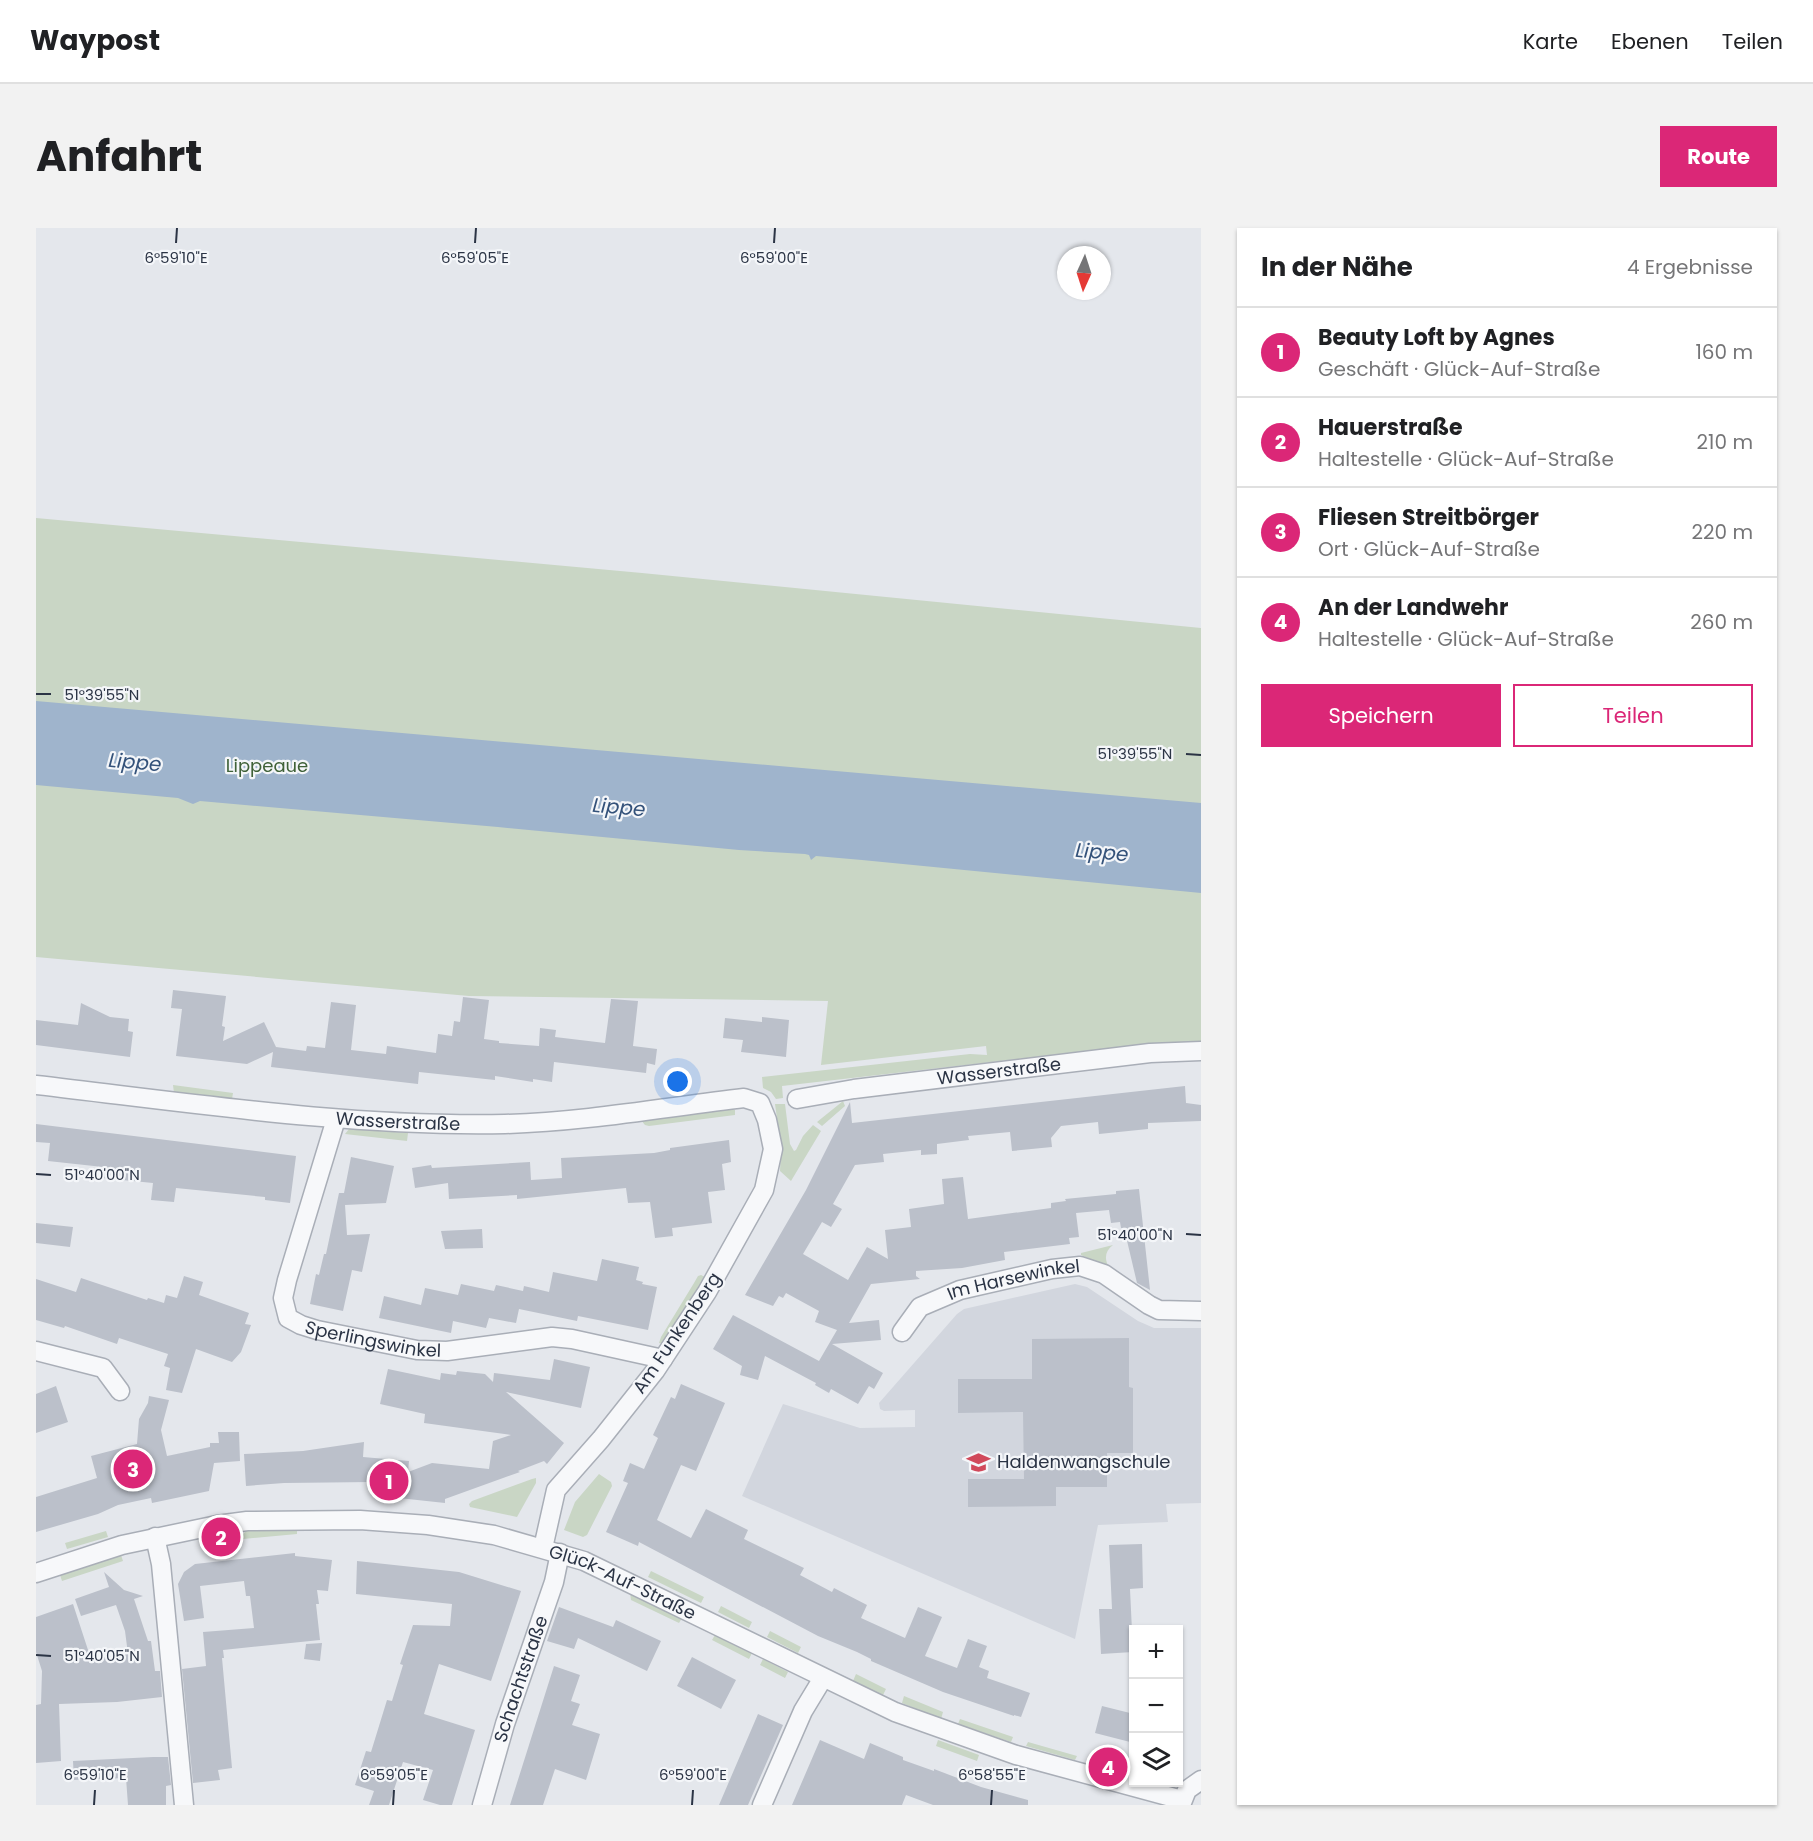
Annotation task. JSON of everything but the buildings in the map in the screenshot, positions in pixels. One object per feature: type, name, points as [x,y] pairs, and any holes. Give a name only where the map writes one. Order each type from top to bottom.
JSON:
[{"type":"street","name":"Wasserstraße","points":[[797,1099],[854,1089],[1150,1053],[1201,1051]]},
{"type":"street","name":"Wasserstraße","points":[[36,1085],[336,1119],[416,1124],[508,1124],[744,1098],[760,1103]]},
{"type":"street","name":"Am Funkenberg","points":[[551,1550],[546,1527],[556,1490],[601,1439],[663,1359],[707,1292],[764,1190],[773,1149],[767,1120],[760,1103]]},
{"type":"street","name":"Sperlingswinkel","points":[[336,1119],[287,1280],[283,1298],[288,1318],[317,1330],[417,1350],[447,1351],[552,1337],[572,1339],[663,1359]]},
{"type":"street","name":"Im Harsewinkel","points":[[902,1332],[920,1307],[960,1290],[1052,1269],[1080,1266],[1104,1274],[1159,1310],[1201,1311]]},
{"type":"street","points":[[36,1351],[103,1368],[120,1390]]},
{"type":"street","name":"Glück-Auf-Straße","points":[[36,1574],[122,1545],[246,1521],[360,1520],[428,1525],[494,1535],[584,1561],[895,1712],[1006,1752],[1181,1802]]},
{"type":"street","points":[[155,1537],[161,1564],[184,1805]]},
{"type":"street","name":"Schachtstraße","points":[[482,1805],[505,1724],[554,1581],[551,1550]]},
{"type":"street","points":[[762,1805],[803,1711],[823,1678]]},
{"type":"street","points":[[1181,1802],[1187,1790],[1201,1780]]},
{"type":"shaded area","name":"Haldenwangschule","points":[[1075,1284],[1087,1287],[1138,1321],[1154,1328],[1201,1328],[1201,1503],[1166,1504],[1168,1522],[1098,1525],[1075,1639],[742,1496],[783,1404],[860,1428],[915,1427],[915,1410],[884,1411],[880,1409],[879,1403],[957,1314],[964,1309]]},
{"type":"green space","name":"Lippeaue","points":[[36,518],[642,573],[1201,628],[1201,1041],[1149,1044],[782,1086],[783,1098],[776,1099],[771,1092],[763,1088],[762,1077],[970,1054],[987,1055],[986,1046],[821,1065],[828,1001],[469,996],[36,957]]},
{"type":"green space","points":[[173,1085],[233,1093],[232,1099],[174,1093]]},
{"type":"green space","points":[[843,1101],[845,1106],[822,1126],[817,1122]]},
{"type":"green space","points":[[775,1104],[785,1104],[790,1144],[794,1151],[813,1125],[821,1131],[791,1181],[780,1171],[781,1147]]},
{"type":"green space","points":[[730,1108],[735,1110],[735,1115],[649,1126],[639,1118]]},
{"type":"green space","points":[[349,1129],[408,1133],[407,1141],[345,1134]]},
{"type":"green space","points":[[1113,1245],[1106,1255],[1109,1267],[1081,1255],[1081,1253]]},
{"type":"green space","points":[[698,1276],[705,1277],[663,1344],[659,1343]]},
{"type":"green space","points":[[599,1474],[611,1482],[612,1486],[587,1535],[583,1537],[564,1530],[575,1502]]},
{"type":"green space","points":[[536,1478],[536,1483],[517,1517],[470,1507],[469,1504],[472,1501]]},
{"type":"green space","points":[[297,1530],[297,1534],[243,1539],[246,1531]]},
{"type":"green space","points":[[106,1531],[108,1537],[67,1549],[65,1543]]},
{"type":"green space","points":[[121,1555],[123,1561],[62,1581],[60,1575]]},
{"type":"green space","points":[[651,1571],[704,1597],[701,1603],[648,1577]]},
{"type":"green space","points":[[630,1592],[682,1618],[679,1623],[631,1600]]},
{"type":"green space","points":[[721,1606],[752,1622],[749,1628],[718,1612]]},
{"type":"green space","points":[[770,1631],[801,1647],[798,1653],[767,1637]]},
{"type":"green space","points":[[715,1635],[752,1653],[749,1659],[712,1640]]},
{"type":"green space","points":[[763,1659],[788,1672],[785,1678],[760,1665]]},
{"type":"green space","points":[[856,1674],[886,1689],[883,1695],[853,1681]]},
{"type":"green space","points":[[904,1696],[943,1712],[941,1719],[902,1703]]},
{"type":"green space","points":[[960,1719],[1013,1737],[1011,1742],[958,1724]]},
{"type":"green space","points":[[938,1740],[979,1755],[977,1761],[936,1746]]},
{"type":"green space","points":[[1028,1742],[1077,1756],[1075,1760],[1026,1746]]},
{"type":"water","name":"Lippe","points":[[36,701],[1201,803],[1201,893],[816,856],[811,860],[809,855],[805,854],[200,801],[193,804],[178,798],[36,785]]},
{"type":"place","name":"Haldenwangschule","points":[[979,1462]]},
{"type":"place","name":"Fliesen Streitbörger","points":[[133,1469]]},
{"type":"place","name":"Beauty Loft by Agnes","points":[[389,1481]]},
{"type":"place","name":"Hauerstraße","points":[[221,1537]]},
{"type":"place","name":"An der Landwehr","points":[[1108,1767]]}]
